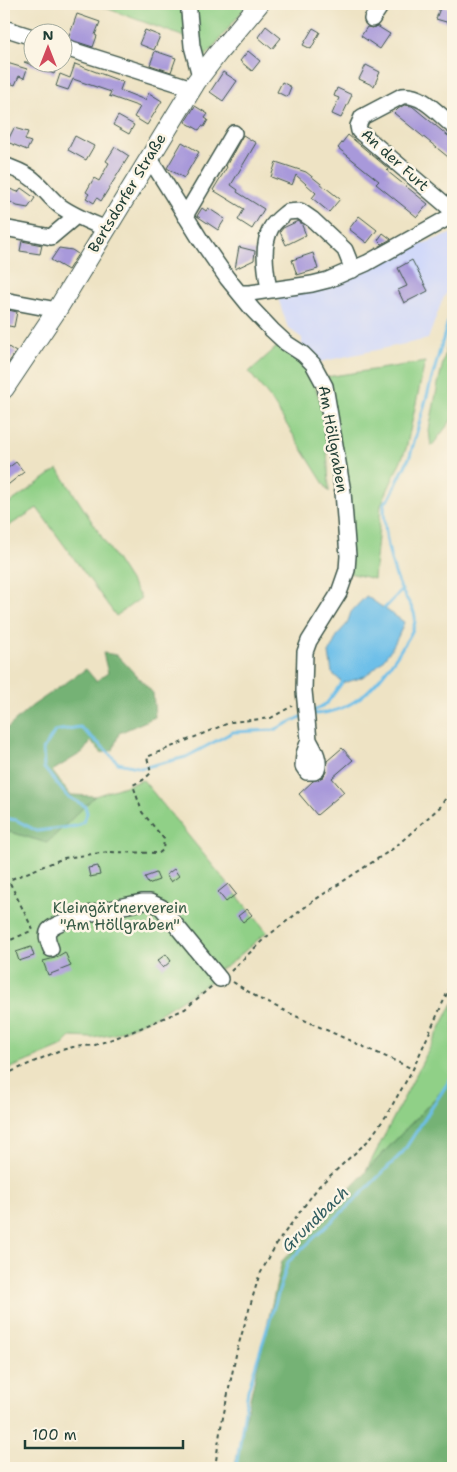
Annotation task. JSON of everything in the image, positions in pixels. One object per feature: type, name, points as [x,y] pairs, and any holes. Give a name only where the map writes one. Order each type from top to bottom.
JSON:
[{"type":"main road","name":"Bertsdorfer Straße","points":[[4,389],[57,310],[146,161],[196,82],[223,46],[259,4]]},
{"type":"street","points":[[372,19],[382,4]]},
{"type":"street","points":[[72,50],[196,82],[189,12]]},
{"type":"street","points":[[4,28],[22,34]]},
{"type":"street","name":"An der Furt","points":[[240,293],[312,284],[353,270],[453,213],[359,131],[358,126],[362,117],[402,96],[408,95],[420,98],[453,126]]},
{"type":"street","points":[[185,216],[234,133]]},
{"type":"street","name":"Am Höllgraben","points":[[146,161],[154,165],[213,258],[253,310],[286,343],[303,354],[313,364],[325,386],[343,492],[347,537],[347,570],[339,593],[309,641],[305,652],[304,691],[308,740]]},
{"type":"street","points":[[4,165],[35,180],[50,198],[76,216],[106,229]]},
{"type":"street","points":[[269,290],[265,261],[268,236],[271,227],[287,212],[300,211],[320,226],[345,250],[353,270]]},
{"type":"street","points":[[4,228],[51,237],[76,216]]},
{"type":"street","points":[[4,300],[57,310]]},
{"type":"street","points":[[50,948],[47,936],[49,930],[55,925],[98,912],[142,902],[150,902],[161,906],[223,977]]},
{"type":"path","points":[[212,4],[212,6],[216,4]]},
{"type":"path","points":[[4,882],[64,858],[108,852],[159,853],[163,850],[164,839],[142,812],[133,785],[144,780],[151,773],[147,757],[231,722],[271,718],[294,705],[304,691]]},
{"type":"path","points":[[4,1075],[58,1051],[73,1047],[95,1045],[185,1009],[265,938],[312,901],[394,848],[440,807],[449,793],[453,782]]},
{"type":"path","points":[[4,943],[33,930],[8,880]]},
{"type":"path","points":[[223,977],[260,999],[413,1069]]},
{"type":"path","points":[[215,1468],[220,1432],[237,1350],[259,1276],[277,1243],[319,1186],[353,1155],[386,1116],[413,1069],[453,980]]},
{"type":"shaded area","points":[[453,233],[453,281],[442,301],[428,339],[320,362],[302,347],[302,338],[288,328],[277,295],[308,292],[341,283],[416,246]]},
{"type":"green space","points":[[95,4],[248,4],[202,61],[198,42]]},
{"type":"green space","points":[[453,320],[453,418],[431,447],[429,430]]},
{"type":"green space","points":[[280,344],[304,364],[313,380],[318,395],[325,428],[329,492],[270,398],[249,372]]},
{"type":"green space","points":[[425,362],[406,449],[381,505],[374,579],[349,573],[326,377]]},
{"type":"green space","points":[[58,469],[141,598],[116,616],[37,508],[4,529],[4,507]]},
{"type":"green space","points":[[103,653],[117,655],[153,693],[155,717],[119,733],[113,750],[102,753],[91,741],[83,752],[52,771],[70,795],[95,796],[47,843],[4,830],[4,796],[8,790],[4,783],[4,731],[32,706],[86,669],[96,681],[108,673]]},
{"type":"green space","name":"Kleingärtnerverein \"Am Höllgraben\"","points":[[143,780],[267,932],[226,967],[218,969],[213,980],[156,1016],[115,1034],[93,1038],[71,1037],[61,1047],[4,1071],[4,830],[47,843],[95,796]]},
{"type":"green space","points":[[453,1003],[453,1079],[366,1171]]},
{"type":"green space","points":[[453,1079],[453,1468],[234,1468],[282,1261]]},
{"type":"water","points":[[366,596],[404,622],[393,646],[376,667],[362,677],[343,683],[332,673],[329,653],[338,634],[347,624],[351,612]]},
{"type":"building","points":[[441,5],[453,9],[453,24],[436,19]]},
{"type":"building","points":[[77,14],[100,22],[93,47],[72,40],[72,28]]},
{"type":"building","points":[[266,26],[281,38],[272,49],[258,37]]},
{"type":"building","points":[[377,26],[390,34],[380,49],[361,36],[367,27]]},
{"type":"building","points":[[313,28],[320,32],[311,49],[303,45]]},
{"type":"building","points":[[145,30],[160,36],[154,50],[139,44]]},
{"type":"building","points":[[155,51],[176,58],[171,72],[150,65]]},
{"type":"building","points":[[248,51],[260,61],[252,71],[240,61]]},
{"type":"building","points":[[7,63],[22,68],[22,72],[26,72],[24,78],[19,76],[15,85],[4,81]]},
{"type":"building","points":[[75,64],[123,82],[120,90],[145,100],[149,93],[162,101],[147,125],[134,117],[140,107],[109,96],[111,92],[73,79],[68,90],[56,86],[60,74],[70,78]]},
{"type":"building","points":[[366,65],[380,72],[374,86],[359,79]]},
{"type":"building","points":[[223,72],[237,81],[223,101],[210,92]]},
{"type":"building","points":[[282,82],[291,87],[287,97],[277,92]]},
{"type":"building","points":[[337,88],[352,95],[341,118],[332,114],[339,98],[334,96]]},
{"type":"building","points":[[404,105],[412,106],[453,140],[453,161],[394,113]]},
{"type":"building","points":[[195,106],[208,114],[205,118],[208,120],[204,127],[202,126],[199,130],[185,122]]},
{"type":"building","points":[[118,116],[134,125],[129,134],[113,125]]},
{"type":"building","points":[[14,128],[28,132],[25,140],[31,142],[27,150],[7,142]]},
{"type":"building","points":[[243,135],[256,143],[231,185],[238,190],[237,192],[264,209],[252,229],[238,220],[244,209],[213,190]]},
{"type":"building","points":[[348,135],[389,169],[387,171],[428,204],[417,217],[376,184],[379,181],[338,148]]},
{"type":"building","points":[[75,136],[94,146],[86,160],[68,150]]},
{"type":"building","points":[[182,142],[199,152],[184,178],[167,168]]},
{"type":"building","points":[[115,147],[129,156],[101,201],[97,198],[94,203],[86,198],[89,194],[86,192],[94,178],[99,181],[109,163],[106,161]]},
{"type":"building","points":[[276,162],[306,172],[340,199],[329,212],[312,198],[316,193],[296,175],[292,185],[271,177]]},
{"type":"building","points":[[4,187],[18,192],[21,188],[35,198],[28,208],[17,206],[4,198]]},
{"type":"building","points":[[202,208],[206,211],[208,208],[225,219],[218,230],[197,216]]},
{"type":"building","points":[[359,216],[377,230],[367,243],[349,229]]},
{"type":"building","points":[[298,221],[301,223],[306,235],[286,245],[280,232],[283,228]]},
{"type":"building","points":[[383,233],[391,239],[382,244],[378,240]]},
{"type":"building","points":[[22,241],[42,245],[40,254],[20,251]]},
{"type":"building","points":[[239,247],[255,251],[254,260],[235,269]]},
{"type":"building","points":[[59,248],[72,250],[78,254],[68,270],[51,260]]},
{"type":"building","points":[[313,253],[318,269],[297,275],[292,260]]},
{"type":"building","points":[[412,260],[428,291],[404,303],[398,290],[407,286],[398,268]]},
{"type":"building","points":[[4,309],[17,312],[14,327],[4,325]]},
{"type":"building","points":[[4,344],[16,352],[4,369]]},
{"type":"building","points":[[16,462],[24,472],[4,488],[4,471]]},
{"type":"building","points":[[342,748],[353,760],[332,778],[344,792],[317,815],[299,794],[313,781],[323,777],[326,772],[327,761]]},
{"type":"building","points":[[98,866],[100,875],[90,877],[88,868]]},
{"type":"building","points":[[174,869],[179,876],[171,882],[166,875]]},
{"type":"building","points":[[156,873],[159,880],[148,884],[145,877]]},
{"type":"building","points":[[228,884],[236,894],[226,902],[218,892]]},
{"type":"building","points":[[247,909],[252,915],[243,922],[238,916]]},
{"type":"building","points":[[31,947],[34,956],[19,961],[16,952]]},
{"type":"building","points":[[65,952],[71,966],[48,975],[43,961],[55,958]]},
{"type":"building","points":[[166,954],[171,961],[163,968],[157,961]]},
{"type":"waterway","points":[[311,714],[326,713],[340,709],[363,695],[392,663],[414,626],[414,613],[397,579],[388,547],[384,503],[389,499],[410,456],[453,304]]},
{"type":"waterway","points":[[382,611],[402,590]]},
{"type":"waterway","points":[[312,712],[327,703],[344,680]]},
{"type":"waterway","points":[[4,818],[16,820],[37,831],[77,826],[83,822],[87,813],[85,806],[67,796],[44,768],[43,750],[55,731],[80,727],[118,763],[142,768],[186,757],[233,732],[274,730],[301,717]]},
{"type":"waterway","name":"Grundbach","points":[[236,1468],[248,1390],[288,1262],[403,1152],[453,1075]]}]
